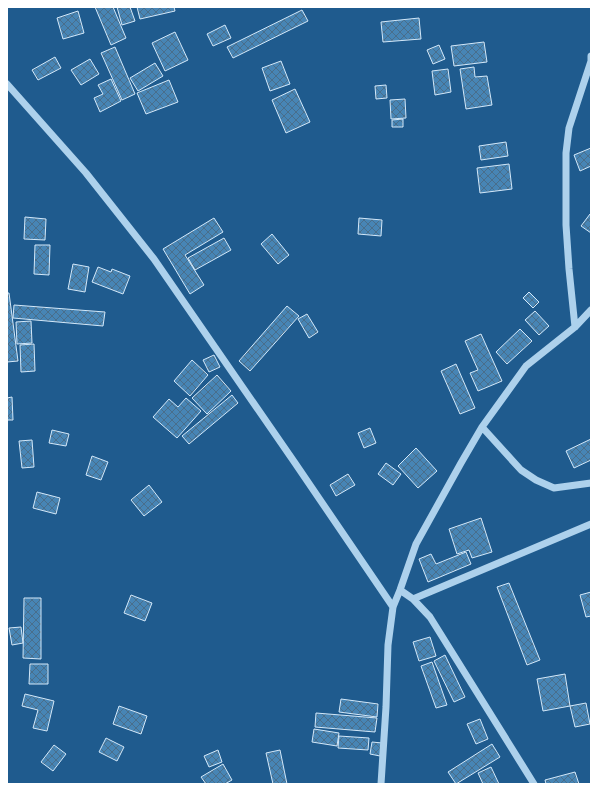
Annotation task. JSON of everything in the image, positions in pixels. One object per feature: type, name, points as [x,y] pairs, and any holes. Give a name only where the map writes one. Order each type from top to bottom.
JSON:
[{"type":"street","points":[[575,327],[566,225],[566,153],[569,128],[591,61],[591,56]]},
{"type":"street","points":[[7,84],[86,173],[154,259],[296,463],[393,607]]},
{"type":"street","points":[[381,784],[388,644],[393,607],[416,544],[482,427],[526,366],[575,327],[591,310]]},
{"type":"street","points":[[482,427],[521,470],[536,480],[554,488],[591,484]]},
{"type":"street","points":[[413,599],[591,524]]},
{"type":"street","points":[[400,590],[413,599],[430,617],[439,630],[534,784]]},
{"type":"building","points":[[95,7],[113,7],[126,38],[111,45]]},
{"type":"building","points":[[117,7],[130,7],[135,21],[122,25]]},
{"type":"building","points":[[137,7],[174,7],[175,11],[140,19]]},
{"type":"building","points":[[302,10],[308,21],[233,58],[227,47]]},
{"type":"building","points":[[78,11],[84,33],[63,39],[57,18]]},
{"type":"building","points":[[419,18],[421,39],[383,42],[381,22]]},
{"type":"building","points":[[225,25],[231,38],[213,46],[207,34]]},
{"type":"building","points":[[175,32],[188,60],[165,71],[152,43]]},
{"type":"building","points":[[484,42],[487,62],[454,66],[451,46]]},
{"type":"building","points":[[439,45],[445,59],[433,64],[427,50]]},
{"type":"building","points":[[115,47],[135,94],[122,100],[101,53]]},
{"type":"building","points":[[55,57],[61,68],[38,80],[32,70]]},
{"type":"building","points":[[90,59],[99,74],[81,85],[71,70]]},
{"type":"building","points":[[281,61],[290,84],[270,91],[262,68]]},
{"type":"building","points":[[155,63],[163,76],[138,91],[130,78]]},
{"type":"building","points":[[474,67],[475,77],[487,76],[492,105],[466,109],[460,69]]},
{"type":"building","points":[[448,69],[451,92],[435,95],[432,71]]},
{"type":"building","points":[[111,79],[121,101],[100,112],[94,98],[103,94],[98,85]]},
{"type":"building","points":[[169,80],[178,102],[146,114],[137,93]]},
{"type":"building","points":[[386,85],[387,98],[376,99],[375,86]]},
{"type":"building","points":[[295,89],[310,122],[286,133],[272,100]]},
{"type":"building","points":[[405,99],[406,118],[391,119],[390,100]]},
{"type":"building","points":[[403,119],[403,127],[392,127],[392,120]]},
{"type":"building","points":[[506,142],[508,156],[481,160],[479,146]]},
{"type":"building","points":[[591,148],[591,166],[580,171],[574,155]]},
{"type":"building","points":[[509,164],[512,189],[480,193],[477,168]]},
{"type":"building","points":[[590,214],[591,215],[591,233],[581,226]]},
{"type":"building","points":[[25,217],[46,219],[45,240],[24,239]]},
{"type":"building","points":[[214,218],[223,232],[185,255],[204,285],[190,294],[163,249]]},
{"type":"building","points":[[359,218],[382,220],[381,236],[358,234]]},
{"type":"building","points":[[272,234],[289,255],[278,264],[261,244]]},
{"type":"building","points":[[224,238],[231,250],[195,270],[188,258]]},
{"type":"building","points":[[35,245],[50,245],[49,275],[34,274]]},
{"type":"building","points":[[73,264],[89,267],[85,292],[68,289]]},
{"type":"building","points":[[98,267],[111,272],[112,269],[130,276],[123,294],[92,282]]},
{"type":"building","points":[[529,292],[539,302],[533,308],[523,298]]},
{"type":"building","points":[[7,293],[9,293],[18,361],[7,362]]},
{"type":"building","points":[[14,305],[105,312],[103,326],[13,318]]},
{"type":"building","points":[[287,306],[299,316],[250,371],[239,361]]},
{"type":"building","points":[[535,311],[549,326],[539,335],[525,320]]},
{"type":"building","points":[[307,314],[318,332],[309,338],[298,319]]},
{"type":"building","points":[[31,321],[32,343],[17,344],[16,322]]},
{"type":"building","points":[[520,329],[532,341],[507,364],[496,352]]},
{"type":"building","points":[[481,334],[502,381],[478,391],[470,373],[478,370],[465,341]]},
{"type":"building","points":[[34,344],[35,371],[21,372],[20,345]]},
{"type":"building","points":[[214,355],[220,367],[209,372],[203,360]]},
{"type":"building","points":[[192,360],[208,375],[190,396],[174,381]]},
{"type":"building","points":[[456,364],[475,408],[460,414],[441,371]]},
{"type":"building","points":[[217,375],[231,391],[207,414],[192,398]]},
{"type":"building","points":[[232,395],[238,403],[189,444],[182,436]]},
{"type":"building","points":[[12,397],[13,420],[7,420],[7,398]]},
{"type":"building","points":[[186,398],[201,411],[177,438],[153,417],[169,399],[178,407]]},
{"type":"building","points":[[370,428],[376,443],[364,448],[358,433]]},
{"type":"building","points":[[52,430],[69,434],[66,446],[49,443]]},
{"type":"building","points":[[591,439],[591,460],[574,468],[566,451]]},
{"type":"building","points":[[32,440],[34,467],[22,468],[19,441]]},
{"type":"building","points":[[416,448],[437,471],[418,488],[398,466]]},
{"type":"building","points":[[92,456],[108,462],[101,480],[86,475]]},
{"type":"building","points":[[386,463],[401,474],[393,485],[378,474]]},
{"type":"building","points":[[348,474],[355,485],[336,496],[330,485]]},
{"type":"building","points":[[149,485],[162,502],[144,516],[131,500]]},
{"type":"building","points":[[37,492],[60,498],[56,514],[33,508]]},
{"type":"building","points":[[481,518],[492,552],[472,558],[469,550],[457,554],[449,529]]},
{"type":"building","points":[[466,552],[471,564],[428,582],[419,559],[431,554],[436,564]]},
{"type":"building","points":[[509,583],[540,660],[527,665],[497,587]]},
{"type":"building","points":[[591,592],[591,616],[586,617],[580,595]]},
{"type":"building","points":[[131,595],[152,603],[145,621],[124,613]]},
{"type":"building","points":[[24,598],[41,598],[41,659],[23,658]]},
{"type":"building","points":[[21,627],[23,643],[12,645],[9,628]]},
{"type":"building","points":[[430,637],[436,656],[419,661],[413,642]]},
{"type":"building","points":[[445,655],[465,697],[454,702],[434,661]]},
{"type":"building","points":[[432,662],[447,705],[436,708],[421,666]]},
{"type":"building","points":[[30,664],[48,664],[48,684],[29,684]]},
{"type":"building","points":[[565,674],[570,706],[543,711],[537,679]]},
{"type":"building","points":[[25,694],[54,701],[47,731],[33,728],[38,710],[22,706]]},
{"type":"building","points":[[341,699],[378,704],[377,717],[339,712]]},
{"type":"building","points":[[586,703],[590,724],[575,727],[570,706]]},
{"type":"building","points":[[119,706],[147,716],[141,734],[113,724]]},
{"type":"building","points":[[316,713],[377,718],[375,732],[315,727]]},
{"type":"building","points":[[480,719],[488,739],[476,744],[467,724]]},
{"type":"building","points":[[314,729],[339,733],[337,746],[312,742]]},
{"type":"building","points":[[339,736],[369,738],[368,750],[338,748]]},
{"type":"building","points":[[106,738],[124,747],[117,761],[99,752]]},
{"type":"building","points":[[372,742],[382,743],[380,756],[370,754]]},
{"type":"building","points":[[492,744],[500,757],[456,784],[448,772]]},
{"type":"building","points":[[54,745],[66,754],[53,771],[41,762]]},
{"type":"building","points":[[218,750],[222,762],[209,767],[204,756]]},
{"type":"building","points":[[280,750],[287,784],[273,784],[266,753]]},
{"type":"building","points":[[223,764],[232,780],[225,784],[206,784],[201,777]]},
{"type":"building","points":[[491,767],[499,784],[483,784],[478,773]]},
{"type":"building","points":[[575,772],[579,784],[546,784],[545,780]]}]
